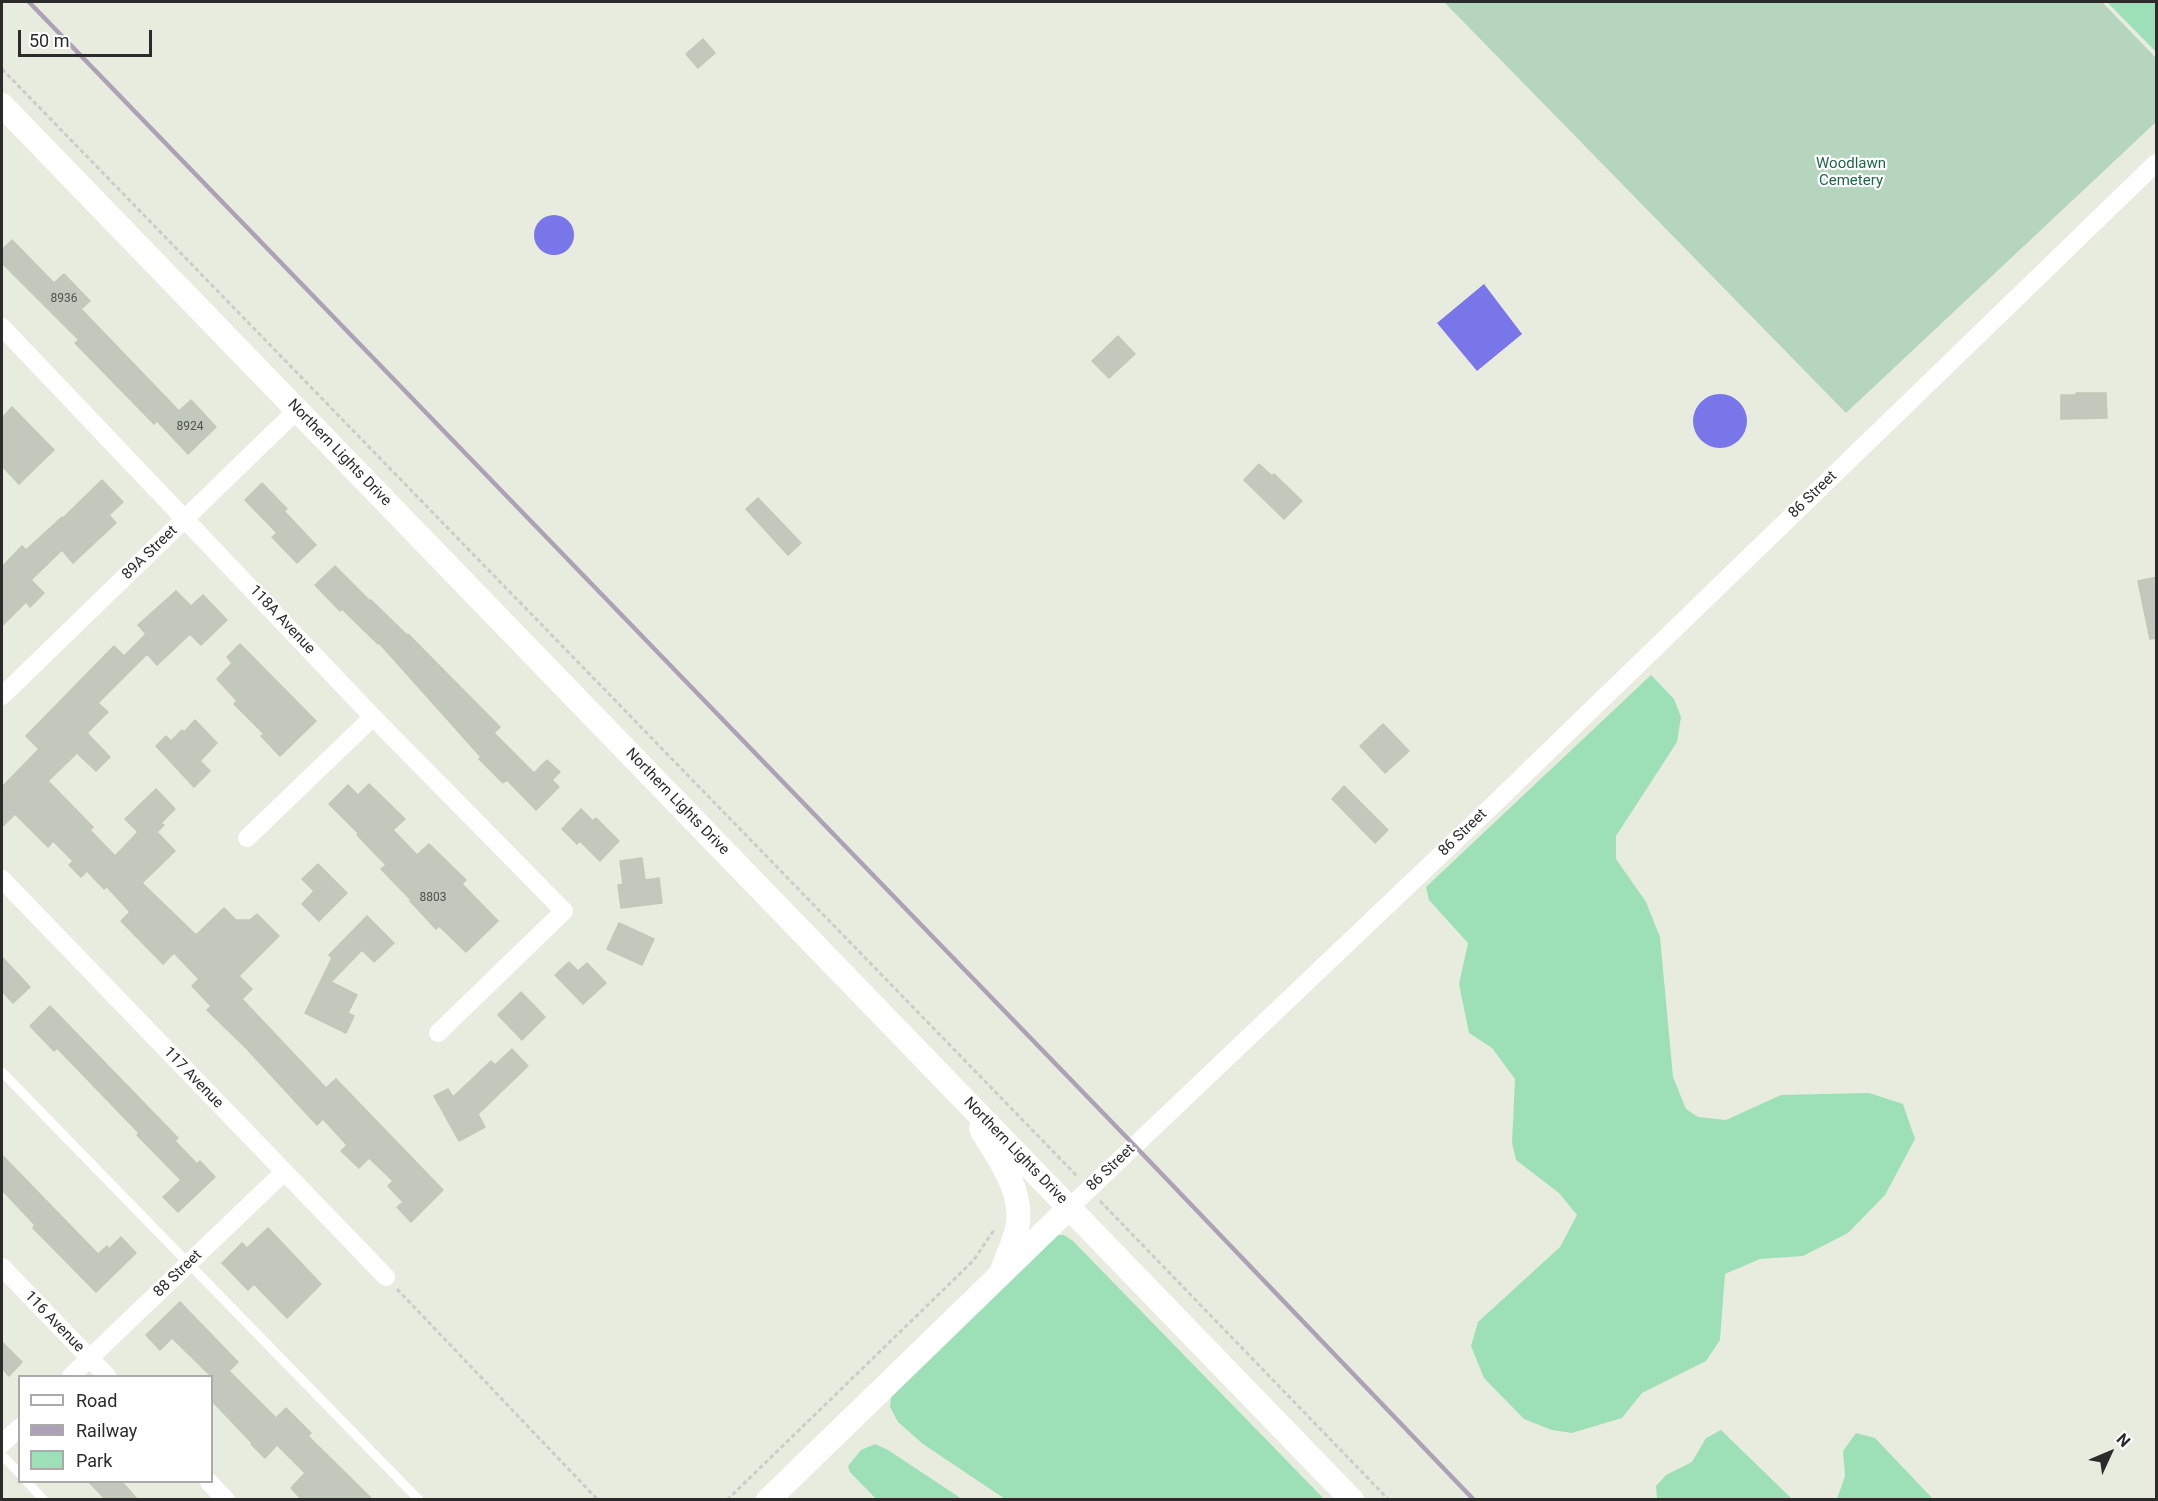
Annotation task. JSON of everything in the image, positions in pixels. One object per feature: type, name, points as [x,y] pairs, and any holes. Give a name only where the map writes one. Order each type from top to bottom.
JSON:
[{"type":"main road","name":"Northern Lights Drive","points":[[2,105],[1352,1500]]},
{"type":"main road","points":[[960,1093],[1011,1180],[1015,1194],[1017,1226],[1001,1274]]},
{"type":"main road","name":"86 Street","points":[[768,1500],[1069,1208]]},
{"type":"street","name":"86 Street","points":[[1069,1208],[1493,805],[2157,163]]},
{"type":"street","name":"118A Avenue","points":[[3,332],[186,518],[373,717],[564,911],[438,1032]]},
{"type":"street","name":"89A Street","points":[[2,696],[297,410]]},
{"type":"street","points":[[247,838],[373,717]]},
{"type":"street","name":"117 Avenue","points":[[2,879],[386,1277]]},
{"type":"street","name":"88 Street","points":[[73,1375],[284,1173]]},
{"type":"street","name":"116 Avenue","points":[[2,1267],[105,1375]]},
{"type":"street","points":[[2,1444],[18,1429]]},
{"type":"street","points":[[210,1483],[226,1500]]},
{"type":"lane","points":[[2,1072],[419,1500]]},
{"type":"lane","points":[[2,1455],[18,1472]]},
{"type":"lane","points":[[28,1483],[44,1500]]},
{"type":"path","points":[[2,69],[1389,1500]]},
{"type":"path","points":[[727,1500],[973,1261],[998,1223]]},
{"type":"path","points":[[386,1277],[598,1500]]},
{"type":"green space","name":"Woodlawn Cemetery","points":[[1444,2],[2102,2],[2156,58],[2156,122],[1846,413]]},
{"type":"green space","points":[[2107,2],[2156,2],[2156,52]]},
{"type":"green space","points":[[1651,675],[1674,699],[1681,717],[1677,742],[1616,836],[1616,859],[1646,902],[1660,937],[1673,1077],[1686,1109],[1698,1117],[1726,1120],[1781,1095],[1869,1093],[1903,1104],[1915,1139],[1885,1195],[1848,1233],[1803,1256],[1760,1259],[1725,1274],[1720,1340],[1706,1361],[1642,1393],[1622,1418],[1572,1433],[1552,1430],[1524,1419],[1484,1378],[1471,1346],[1478,1322],[1560,1247],[1577,1215],[1559,1193],[1516,1160],[1512,1143],[1515,1079],[1492,1048],[1469,1033],[1459,984],[1468,943],[1429,900],[1426,887]]},
{"type":"green space","points":[[1054,1235],[1064,1235],[1073,1241],[1324,1499],[1005,1499],[923,1444],[898,1422],[890,1407],[892,1390]]},
{"type":"green space","points":[[1721,1430],[1791,1498],[1795,1499],[1657,1499],[1656,1486],[1666,1475],[1692,1462],[1706,1438]]},
{"type":"green space","points":[[1856,1433],[1875,1438],[1933,1499],[1837,1499],[1845,1476],[1843,1451]]},
{"type":"green space","points":[[875,1444],[888,1450],[962,1499],[876,1499],[850,1472],[848,1466],[861,1450]]},
{"type":"shaded area","points":[[554,215],[562,216],[568,221],[573,227],[573,243],[568,249],[562,254],[554,255],[546,254],[540,249],[535,243],[534,235],[535,227],[540,221],[546,216]]},
{"type":"shaded area","points":[[1484,284],[1522,334],[1477,371],[1437,323]]},
{"type":"shaded area","points":[[1715,394],[1725,394],[1735,398],[1743,406],[1747,421],[1743,436],[1735,444],[1725,448],[1715,448],[1705,444],[1697,436],[1693,426],[1693,416],[1697,406],[1705,398]]},
{"type":"building","points":[[703,39],[715,53],[698,68],[686,54]]},
{"type":"building","points":[[12,240],[54,283],[64,274],[90,301],[81,309],[179,411],[191,400],[216,427],[188,454],[157,421],[154,424],[75,343],[79,340],[2,263],[2,250]]},
{"type":"building","points":[[1118,336],[1135,354],[1109,378],[1092,361]]},
{"type":"building","points":[[2076,393],[2106,393],[2107,418],[2061,419],[2061,395],[2076,395]]},
{"type":"building","points":[[12,407],[54,450],[19,484],[2,466],[2,418]]},
{"type":"building","points":[[1259,464],[1272,476],[1274,474],[1302,501],[1284,519],[1244,480]]},
{"type":"building","points":[[102,480],[123,502],[109,515],[116,523],[73,563],[62,550],[31,580],[44,593],[30,607],[26,602],[2,626],[2,567],[22,546],[26,550],[63,518]]},
{"type":"building","points":[[262,483],[287,509],[284,511],[316,545],[297,563],[272,537],[277,533],[245,500]]},
{"type":"building","points":[[758,498],[801,543],[788,555],[746,509]]},
{"type":"building","points":[[335,566],[408,634],[500,727],[494,733],[534,773],[547,760],[560,772],[552,780],[559,787],[536,810],[507,780],[503,783],[479,759],[481,757],[379,643],[342,609],[340,611],[315,585]]},
{"type":"building","points":[[2157,577],[2157,638],[2150,639],[2138,581]]},
{"type":"building","points":[[176,591],[191,606],[203,595],[227,620],[201,645],[190,634],[157,665],[147,654],[98,703],[108,712],[87,733],[110,757],[96,771],[77,753],[48,781],[93,827],[90,830],[115,856],[138,832],[125,819],[156,789],[175,809],[161,823],[164,825],[157,832],[175,851],[142,883],[196,935],[224,908],[236,920],[250,920],[257,914],[279,936],[239,976],[252,989],[242,999],[326,1088],[336,1079],[443,1190],[411,1222],[397,1207],[403,1202],[388,1186],[393,1181],[369,1158],[359,1168],[341,1151],[347,1145],[323,1119],[317,1125],[246,1048],[207,1010],[211,1006],[192,986],[199,979],[174,953],[163,964],[121,921],[130,912],[107,887],[104,889],[87,871],[81,877],[69,865],[73,861],[53,841],[48,847],[15,814],[2,827],[2,787],[39,749],[26,736],[114,646],[124,656],[146,634],[138,625]]},
{"type":"building","points":[[240,644],[316,721],[280,756],[261,736],[264,734],[234,704],[237,701],[217,679],[232,663],[227,657]]},
{"type":"building","points":[[195,720],[217,743],[200,761],[210,771],[194,787],[156,746],[166,736],[171,741]]},
{"type":"building","points":[[1383,724],[1409,751],[1385,773],[1360,746]]},
{"type":"building","points":[[369,784],[405,819],[393,830],[417,855],[429,844],[466,880],[462,884],[498,921],[466,952],[439,926],[436,929],[410,901],[381,869],[386,865],[329,804],[348,785],[358,795]]},
{"type":"building","points":[[1344,786],[1388,830],[1375,843],[1332,799]]},
{"type":"building","points":[[581,809],[593,821],[596,818],[619,841],[600,861],[580,841],[577,844],[562,829]]},
{"type":"building","points":[[642,858],[645,880],[659,878],[662,903],[621,908],[618,885],[623,884],[620,861]]},
{"type":"building","points":[[318,864],[347,893],[319,921],[302,904],[314,891],[302,879]]},
{"type":"building","points":[[367,916],[394,943],[374,962],[362,950],[331,982],[357,995],[348,1013],[354,1016],[346,1033],[305,1013],[332,958],[329,955]]},
{"type":"building","points":[[619,923],[654,939],[642,965],[607,949]]},
{"type":"building","points":[[2,957],[30,987],[13,1003],[2,991]]},
{"type":"building","points":[[569,962],[578,971],[587,963],[606,983],[583,1004],[555,975]]},
{"type":"building","points":[[521,992],[545,1017],[522,1040],[498,1015]]},
{"type":"building","points":[[50,1006],[178,1138],[175,1141],[197,1164],[200,1161],[215,1177],[178,1212],[163,1197],[181,1180],[57,1048],[54,1051],[30,1026]]},
{"type":"building","points":[[512,1049],[528,1066],[478,1114],[485,1127],[459,1141],[434,1096],[448,1089],[453,1097],[491,1061],[495,1065]]},
{"type":"building","points":[[2,1155],[98,1254],[107,1246],[109,1249],[121,1237],[136,1253],[96,1292],[33,1228],[35,1225],[2,1190]]},
{"type":"building","points":[[268,1228],[321,1284],[287,1318],[254,1284],[248,1290],[222,1263],[242,1243],[247,1248]]},
{"type":"building","points":[[180,1302],[238,1362],[229,1371],[276,1418],[286,1408],[311,1433],[308,1436],[373,1500],[302,1500],[291,1488],[305,1473],[277,1445],[265,1458],[251,1444],[213,1402],[213,1375],[210,1375],[172,1338],[160,1350],[146,1335]]},
{"type":"building","points":[[2,1342],[22,1362],[9,1376],[2,1368]]},
{"type":"building","points":[[90,1483],[123,1483],[138,1500],[106,1500]]},
{"type":"railway","points":[[29,2],[1474,1500]]}]
